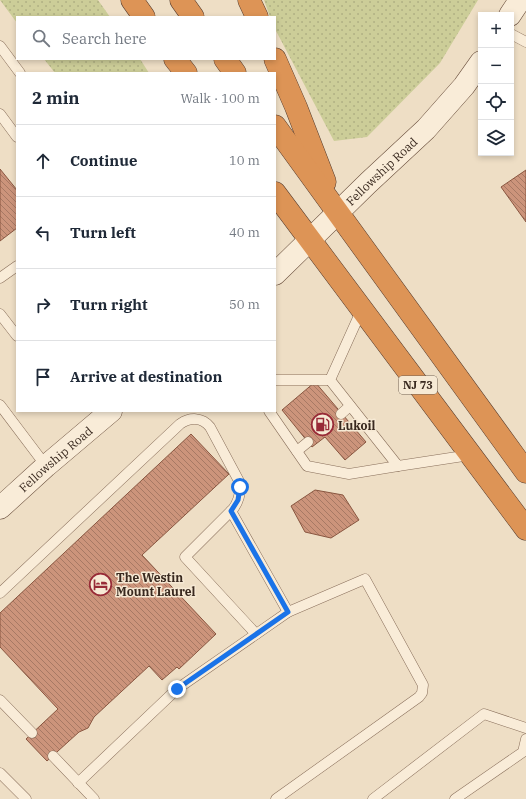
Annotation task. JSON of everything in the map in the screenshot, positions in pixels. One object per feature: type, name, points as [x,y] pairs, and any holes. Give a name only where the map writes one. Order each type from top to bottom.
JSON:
[{"type":"highway","points":[[132,0],[143,16]]},
{"type":"highway","points":[[181,0],[192,16]]},
{"type":"highway","points":[[198,0],[208,16]]},
{"type":"highway","points":[[250,0],[257,16]]},
{"type":"highway","points":[[176,60],[185,72]]},
{"type":"highway","points":[[226,60],[234,72]]},
{"type":"highway","points":[[235,60],[242,72]]},
{"type":"highway","points":[[275,60],[296,107],[337,213]]},
{"type":"highway","name":"NJ 73","points":[[276,127],[526,472]]},
{"type":"highway","name":"NJ 73","points":[[276,195],[526,529]]},
{"type":"street","points":[[512,12],[520,0]]},
{"type":"street","name":"Fellowship Road","points":[[276,273],[368,182],[426,129],[464,86],[478,66]]},
{"type":"street","name":"Fellowship Road","points":[[0,508],[46,466],[110,412]]},
{"type":"lane","points":[[514,36],[526,42]]},
{"type":"lane","points":[[0,46],[19,72]]},
{"type":"lane","points":[[0,114],[16,136]]},
{"type":"lane","points":[[0,278],[16,267]]},
{"type":"lane","points":[[330,380],[362,309]]},
{"type":"lane","points":[[0,314],[16,335]]},
{"type":"lane","points":[[276,380],[330,380]]},
{"type":"lane","points":[[330,380],[398,466]]},
{"type":"lane","points":[[0,405],[46,466]]},
{"type":"lane","points":[[342,414],[350,406]]},
{"type":"lane","points":[[270,412],[307,466],[349,474],[470,456]]},
{"type":"lane","points":[[0,593],[180,424],[187,415],[203,421],[210,427],[240,483],[240,490],[238,500],[231,511],[185,557],[256,634]]},
{"type":"lane","points":[[297,451],[308,442]]},
{"type":"lane","points":[[231,511],[288,612]]},
{"type":"lane","points":[[78,783],[177,689],[288,612],[365,579],[422,683],[422,693],[419,697],[276,799]]},
{"type":"lane","points":[[0,700],[32,733]]},
{"type":"lane","points":[[372,799],[484,714],[526,728]]},
{"type":"lane","points":[[455,799],[525,753],[526,739]]},
{"type":"lane","points":[[53,756],[94,799]]},
{"type":"lane","points":[[0,773],[26,799]]},
{"type":"green space","points":[[0,0],[98,0],[109,16],[16,16],[16,22]]},
{"type":"green space","points":[[264,0],[478,0],[440,63],[367,137],[334,141],[276,31],[276,16],[270,16]]},
{"type":"green space","points":[[45,60],[141,60],[148,72],[54,72]]},
{"type":"building","points":[[0,169],[16,189],[16,229],[0,241]]},
{"type":"building","points":[[526,170],[526,222],[501,187]]},
{"type":"building","name":"Lukoil","points":[[315,382],[366,442],[345,460],[325,437],[312,447],[282,410]]},
{"type":"building","name":"The Westin Mount Laurel","points":[[191,434],[229,474],[142,555],[216,634],[179,669],[177,667],[162,680],[149,666],[94,717],[88,728],[79,732],[47,761],[26,739],[58,709],[0,647],[0,613]]},
{"type":"building","points":[[315,490],[343,495],[359,520],[331,538],[305,532],[291,506]]},
{"type":"place","name":"Lukoil","points":[[323,425]]},
{"type":"place","name":"The Westin Mount Laurel","points":[[100,584]]},
{"type":"route","points":[[177,689],[288,612],[231,511],[238,500],[240,487]]}]
